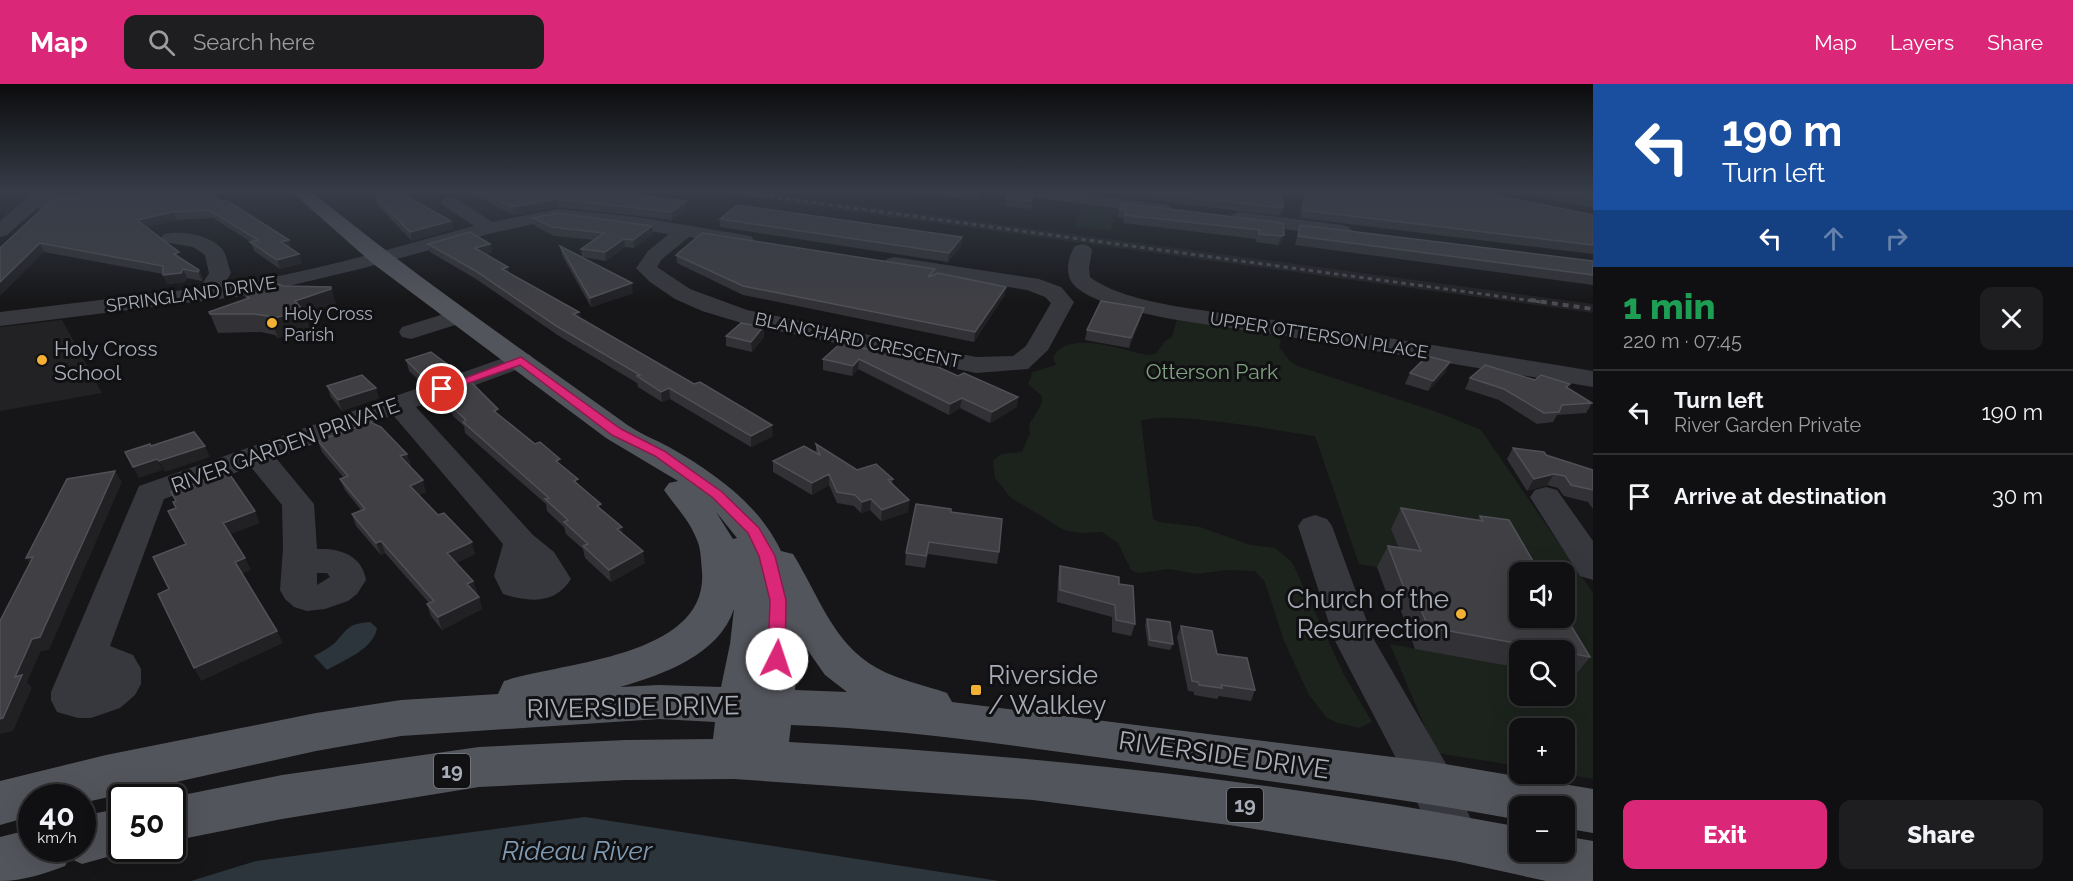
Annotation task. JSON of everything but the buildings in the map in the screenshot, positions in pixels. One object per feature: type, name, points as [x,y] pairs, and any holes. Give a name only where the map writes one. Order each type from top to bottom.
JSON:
[{"type":"main road","points":[[347,229],[380,258],[617,432],[660,453],[717,495],[754,531],[780,564],[821,640],[844,667],[855,676],[981,723]]},
{"type":"main road","points":[[617,432],[639,458],[702,504],[724,527],[742,555],[752,583],[754,614],[755,704],[749,759]]},
{"type":"main road","points":[[401,718],[623,670],[666,655],[679,647],[712,616],[723,581],[718,546],[681,490]]},
{"type":"main road","points":[[754,531],[771,567],[778,600],[777,659],[755,704]]},
{"type":"main road","name":"RIVERSIDE DRIVE","points":[[0,803],[106,776],[316,732],[401,718],[659,702],[842,709],[981,723],[1433,783],[1593,811]]},
{"type":"main road","name":"RIVERSIDE DRIVE","points":[[186,816],[293,795],[479,767],[626,760],[749,759],[1033,779],[1229,802],[1455,838],[1509,849]]},
{"type":"main road","points":[[0,862],[18,857]]},
{"type":"main road","name":"RIVERSIDE DRIVE","points":[[1572,862],[1593,866]]},
{"type":"street","name":"SPRINGLAND DRIVE","points":[[0,319],[207,295],[292,279],[485,229]]},
{"type":"street","name":"SPRINGLAND DRIVE","points":[[671,229],[766,244]]},
{"type":"street","points":[[1332,229],[1355,232]]},
{"type":"street","name":"BLANCHARD CRESCENT","points":[[684,231],[655,255],[646,268],[657,279],[697,300],[753,319],[976,365],[1019,364],[1036,350],[1063,302],[1053,292],[1030,284],[870,260]]},
{"type":"street","points":[[171,238],[199,242],[214,252],[220,273],[207,295]]},
{"type":"street","name":"UPPER OTTERSON PLACE","points":[[1082,250],[1077,270],[1080,279],[1090,287],[1118,299],[1192,314],[1593,379]]},
{"type":"street","points":[[411,332],[460,316]]},
{"type":"street","name":"RIVER GARDEN PRIVATE","points":[[89,654],[150,493],[521,360]]},
{"type":"street","points":[[398,404],[521,543]]},
{"type":"street","points":[[257,455],[298,504],[299,563]]},
{"type":"street","points":[[1546,497],[1593,568]]},
{"type":"street","points":[[1315,526],[1354,639],[1433,783],[1455,838]]},
{"type":"shaded area","points":[[981,229],[1036,229],[1593,304],[1593,313]]},
{"type":"shaded area","name":"Holy Cross School","points":[[62,320],[102,393],[0,411],[0,327]]},
{"type":"green space","name":"Otterson Park","points":[[1177,320],[1233,324],[1263,330],[1281,341],[1279,347],[1297,366],[1437,412],[1481,430],[1572,562],[1509,562],[1509,589],[1359,564],[1315,436],[1199,420],[1155,418],[1141,421],[1153,519],[1159,522],[1200,527],[1250,545],[1275,548],[1292,562],[1344,675],[1372,722],[1359,728],[1327,718],[1309,695],[1284,641],[1265,582],[1255,571],[1226,570],[1197,574],[1169,569],[1139,573],[1131,570],[1118,543],[1102,532],[1080,533],[1064,530],[1010,497],[995,478],[993,461],[1001,454],[1022,452],[1030,433],[1029,425],[1042,403],[1042,396],[1028,384],[1033,372],[1056,365],[1053,357],[1061,349],[1071,344],[1083,343],[1110,346],[1147,355],[1156,354],[1165,341],[1172,337]]},
{"type":"green space","points":[[1575,567],[1593,593],[1593,779],[1575,776],[1575,718],[1509,718],[1509,764],[1436,753],[1390,644],[1509,666],[1509,706],[1575,706],[1575,640],[1564,640],[1564,628],[1575,628]]},
{"type":"water","points":[[370,622],[377,628],[375,635],[364,648],[350,658],[327,670],[314,656],[335,643],[349,628]]},
{"type":"water","name":"Rideau River","points":[[585,817],[999,881],[191,881],[256,861]]},
{"type":"railway","points":[[1008,229],[1541,302]]},
{"type":"railway","points":[[1530,300],[1593,309]]},
{"type":"place","name":"Holy Cross Parish","points":[[272,323]]},
{"type":"place","name":"Holy Cross School","points":[[42,360]]},
{"type":"place","name":"Church of the Resurrection","points":[[1461,614]]},
{"type":"place","name":"Riverside / Walkley","points":[[976,690]]},
{"type":"route","points":[[442,389],[521,360],[617,432],[660,453],[717,495],[754,531],[767,556],[778,600],[777,659]]}]
